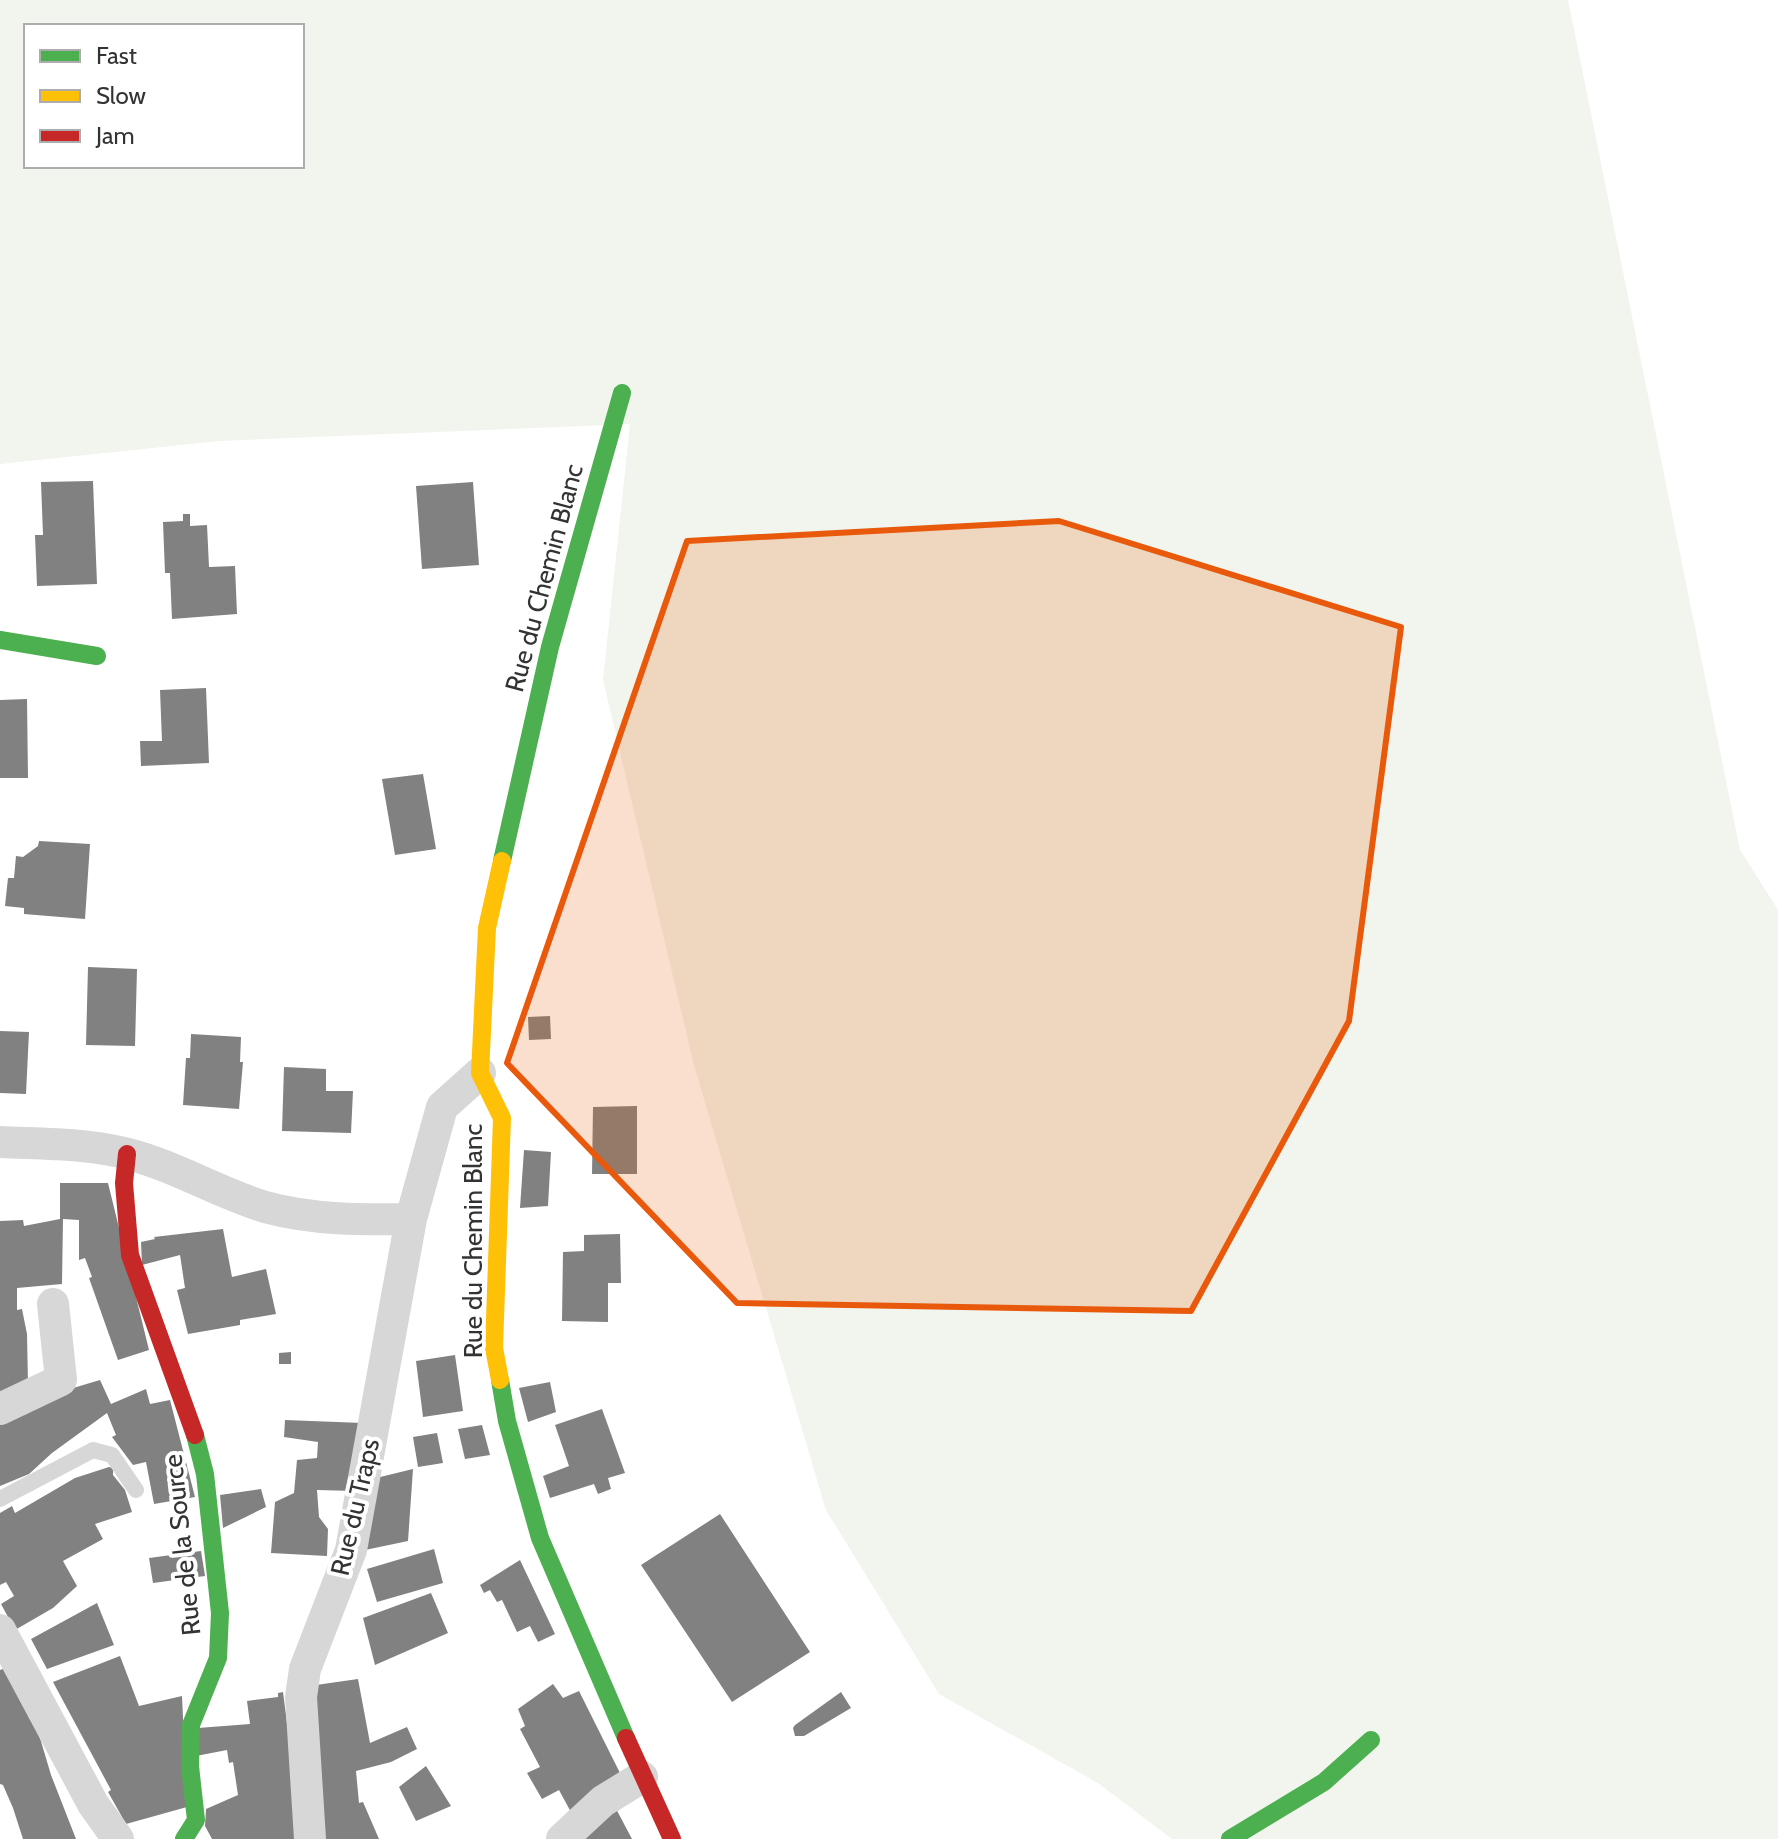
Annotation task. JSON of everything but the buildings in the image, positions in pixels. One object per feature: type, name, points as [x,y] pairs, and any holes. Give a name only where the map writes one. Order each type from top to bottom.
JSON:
[{"type":"street","name":"Rue du Chemin Blanc","points":[[622,393],[550,647],[487,928],[480,1073],[502,1118],[494,1348],[507,1421],[540,1538],[642,1777],[672,1839]]},
{"type":"street","points":[[0,640],[97,656]]},
{"type":"street","name":"Rue du Traps","points":[[310,1839],[301,1697],[305,1669],[351,1550],[411,1219],[442,1107],[480,1073]]},
{"type":"street","points":[[0,1142],[127,1154],[194,1177],[265,1207],[344,1221],[411,1219]]},
{"type":"street","name":"Rue de la Source","points":[[127,1154],[124,1183],[130,1255],[198,1442],[205,1474],[220,1613],[218,1658],[191,1725],[190,1766],[196,1820],[184,1839]]},
{"type":"street","points":[[0,1409],[61,1380],[53,1304]]},
{"type":"street","points":[[4,1643],[93,1804],[118,1839]]},
{"type":"street","points":[[1230,1839],[1324,1782],[1371,1740]]},
{"type":"street","points":[[562,1839],[603,1801],[642,1777]]},
{"type":"lane","points":[[0,1499],[93,1450],[112,1455],[136,1490]]},
{"type":"highlighted area","points":[[1059,521],[1401,627],[1349,1021],[1191,1311],[737,1303],[507,1063],[687,541]]},
{"type":"shaded area","points":[[0,0],[1568,0],[1740,850],[1778,910],[1778,1839],[1172,1839],[1098,1783],[939,1694],[826,1510],[694,1065],[603,680],[630,424],[219,441],[0,464]]},
{"type":"traffic: fast","points":[[502,861],[550,647],[622,393]]},
{"type":"traffic: fast","points":[[0,640],[97,656]]},
{"type":"traffic: fast","points":[[500,1380],[507,1421],[540,1538],[626,1738]]},
{"type":"traffic: fast","points":[[184,1839],[196,1820],[190,1766],[191,1725],[218,1658],[220,1613],[205,1474],[195,1435]]},
{"type":"traffic: fast","points":[[1230,1839],[1324,1782],[1371,1740]]},
{"type":"traffic: slow","points":[[500,1380],[494,1348],[502,1118],[480,1073],[487,928],[502,861]]},
{"type":"traffic: jam","points":[[127,1154],[124,1183],[130,1255],[195,1435]]},
{"type":"traffic: jam","points":[[626,1738],[672,1839]]}]
